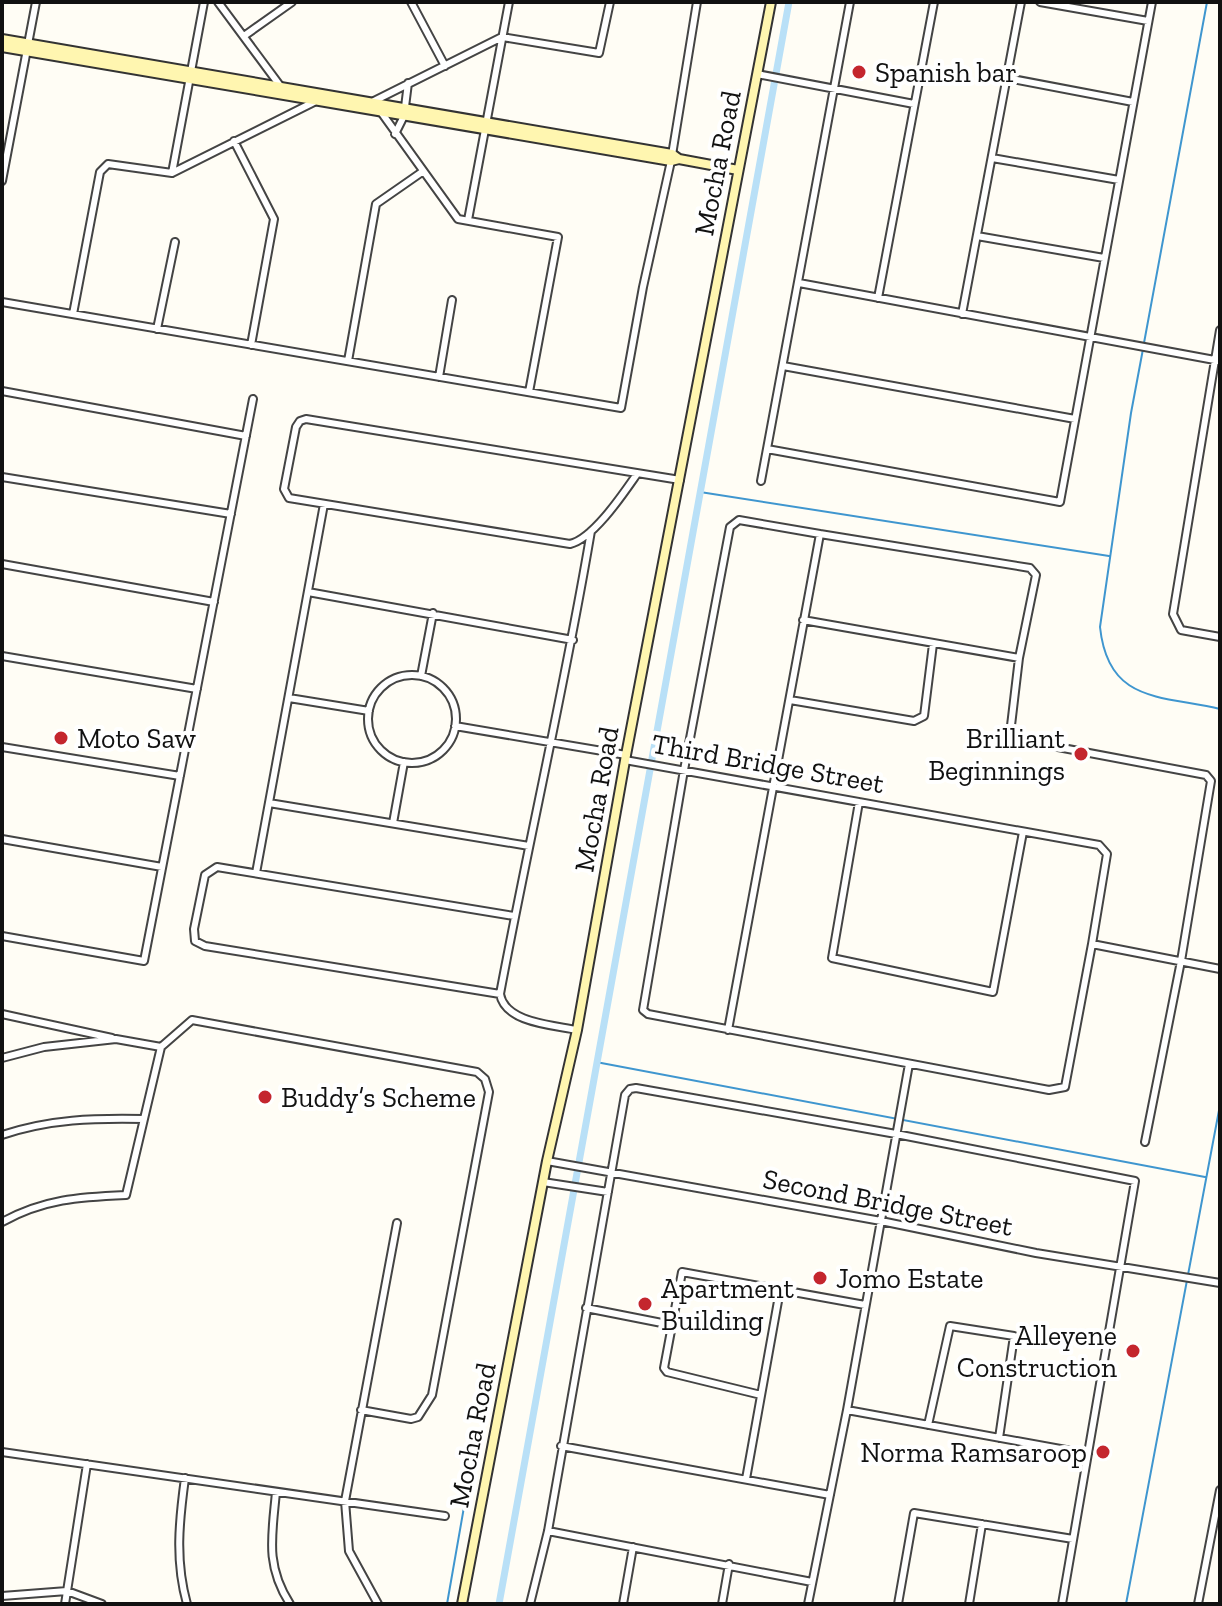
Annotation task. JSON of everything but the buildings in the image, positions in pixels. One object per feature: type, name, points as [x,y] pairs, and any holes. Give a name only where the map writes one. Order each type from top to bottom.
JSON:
[{"type":"street","points":[[2,181],[36,2]]},
{"type":"street","points":[[172,173],[204,2]]},
{"type":"street","points":[[218,2],[281,87]]},
{"type":"street","points":[[244,36],[292,2]]},
{"type":"street","points":[[411,2],[445,66]]},
{"type":"street","points":[[468,220],[509,2]]},
{"type":"street","points":[[374,101],[502,37],[599,53],[610,2]]},
{"type":"street","points":[[2,302],[621,408],[643,287],[674,158],[697,2]]},
{"type":"street","name":"Mocha Road","points":[[462,1604],[547,1161],[577,1030],[625,757],[738,170],[761,75],[771,2]]},
{"type":"street","points":[[761,481],[850,2]]},
{"type":"street","points":[[878,298],[934,2]]},
{"type":"street","points":[[962,314],[1021,2]]},
{"type":"street","points":[[1040,2],[1148,21]]},
{"type":"street","points":[[767,449],[1060,502],[1152,2]]},
{"type":"street","points":[[2,39],[28,47],[381,112],[405,111]]},
{"type":"street","points":[[2,47],[28,47]]},
{"type":"street","points":[[191,75],[374,101],[405,111],[738,170]]},
{"type":"street","points":[[761,75],[914,104]]},
{"type":"street","points":[[1007,78],[1133,102]]},
{"type":"street","points":[[395,134],[405,111],[408,83]]},
{"type":"street","points":[[73,314],[103,167],[118,164],[172,173],[316,100]]},
{"type":"street","points":[[381,112],[458,219],[558,237],[529,392]]},
{"type":"street","points":[[234,141],[274,219],[251,345]]},
{"type":"street","points":[[992,158],[1119,180]]},
{"type":"street","points":[[348,361],[376,204],[422,172]]},
{"type":"street","points":[[977,236],[1104,258]]},
{"type":"street","points":[[157,329],[175,242]]},
{"type":"street","points":[[799,283],[1217,361]]},
{"type":"street","points":[[439,377],[452,300]]},
{"type":"street","points":[[1220,330],[1173,614],[1181,630],[1220,637]]},
{"type":"street","points":[[783,366],[1075,419]]},
{"type":"street","points":[[2,391],[246,436]]},
{"type":"street","points":[[2,936],[144,961],[253,399]]},
{"type":"street","points":[[637,474],[591,531],[575,544],[289,498],[285,493],[296,427],[303,419],[680,480]]},
{"type":"street","points":[[2,477],[231,514]]},
{"type":"street","points":[[256,873],[324,504]]},
{"type":"street","points":[[1145,1142],[1181,961],[1211,781],[1206,775],[1015,739],[1010,734],[1019,658],[1036,575],[1030,568],[739,520],[730,527],[643,1010],[648,1014],[728,1030],[1049,1090],[1065,1087],[1093,937],[1181,961],[1220,969]]},
{"type":"street","points":[[577,1030],[513,1014],[502,1004],[500,994],[549,742],[573,640],[591,531]]},
{"type":"street","points":[[728,1030],[820,534]]},
{"type":"street","points":[[2,564],[214,602]]},
{"type":"street","points":[[308,592],[573,640]]},
{"type":"street","points":[[421,676],[433,613]]},
{"type":"street","points":[[803,620],[1019,658]]},
{"type":"street","points":[[790,700],[914,721],[924,716],[933,644]]},
{"type":"street","points":[[2,656],[197,689]]},
{"type":"street","points":[[407,675],[421,676],[434,680],[448,694],[456,713],[455,726],[451,739],[437,755],[425,761],[404,762],[386,754],[377,744],[371,732],[369,711],[378,692],[388,682],[407,675]]},
{"type":"street","points":[[289,698],[369,711]]},
{"type":"street","name":"Third Bridge Street","points":[[455,726],[1099,845],[1107,854],[1093,937]]},
{"type":"street","points":[[2,747],[180,776]]},
{"type":"street","points":[[393,823],[404,762]]},
{"type":"street","points":[[859,802],[832,958],[993,992],[1023,832]]},
{"type":"street","points":[[269,803],[529,846]]},
{"type":"street","points":[[2,839],[162,867]]},
{"type":"street","points":[[500,994],[199,944],[193,936],[205,875],[217,867],[514,916]]},
{"type":"street","points":[[2,1014],[161,1047]]},
{"type":"street","points":[[2,1222],[28,1207],[73,1197],[126,1195],[161,1047],[192,1020],[477,1072],[485,1079],[489,1092],[432,1395],[418,1417],[411,1419],[361,1410]]},
{"type":"street","points":[[2,1058],[44,1047],[116,1039]]},
{"type":"street","points":[[808,1604],[847,1410],[909,1064]]},
{"type":"street","points":[[530,1604],[548,1531],[625,1095],[630,1089],[896,1130],[1135,1181],[1062,1604]]},
{"type":"street","points":[[2,1135],[34,1124],[67,1119],[144,1119]]},
{"type":"street","name":"Second Bridge Street","points":[[547,1161],[881,1221],[1036,1253],[1220,1283]]},
{"type":"street","points":[[543,1182],[608,1192]]},
{"type":"street","points":[[378,1604],[349,1551],[345,1501],[397,1223]]},
{"type":"street","points":[[761,1395],[667,1372],[664,1368],[682,1272],[865,1305]]},
{"type":"street","points":[[746,1479],[780,1290]]},
{"type":"street","points":[[586,1308],[672,1325]]},
{"type":"street","points":[[928,1425],[950,1326],[1014,1336],[999,1438]]},
{"type":"street","points":[[847,1410],[1088,1454]]},
{"type":"street","points":[[561,1446],[830,1495]]},
{"type":"street","points":[[2,1452],[445,1516]]},
{"type":"street","points":[[65,1604],[87,1464]]},
{"type":"street","points":[[185,1478],[178,1525],[178,1554],[187,1604]]},
{"type":"street","points":[[1198,1604],[1220,1490]]},
{"type":"street","points":[[276,1492],[272,1565],[290,1604]]},
{"type":"street","points":[[898,1604],[914,1513],[1073,1539]]},
{"type":"street","points":[[969,1604],[982,1524]]},
{"type":"street","points":[[548,1531],[812,1582]]},
{"type":"street","points":[[623,1604],[633,1547]]},
{"type":"street","points":[[722,1604],[729,1564]]},
{"type":"street","points":[[2,1596],[67,1591],[102,1604]]},
{"type":"waterway","points":[[499,1604],[789,2]]},
{"type":"waterway","points":[[1144,343],[1207,2]]},
{"type":"waterway","points":[[1143,349],[1100,627],[1105,652],[1114,670],[1126,683],[1140,691],[1220,709]]},
{"type":"waterway","points":[[700,492],[1109,556]]},
{"type":"waterway","points":[[596,1062],[1205,1177]]},
{"type":"waterway","points":[[1126,1604],[1220,1105]]},
{"type":"waterway","points":[[447,1604],[464,1507]]},
{"type":"place","name":"Spanish bar","points":[[859,72]]},
{"type":"place","name":"Moto Saw","points":[[61,738]]},
{"type":"place","name":"Brilliant Beginnings","points":[[1081,754]]},
{"type":"place","name":"Buddy’s Scheme","points":[[265,1097]]},
{"type":"place","name":"Jomo Estate","points":[[820,1278]]},
{"type":"place","name":"Apartment Building","points":[[645,1304]]},
{"type":"place","name":"Alleyene Construction","points":[[1133,1351]]},
{"type":"place","name":"Norma Ramsaroop","points":[[1103,1452]]}]
